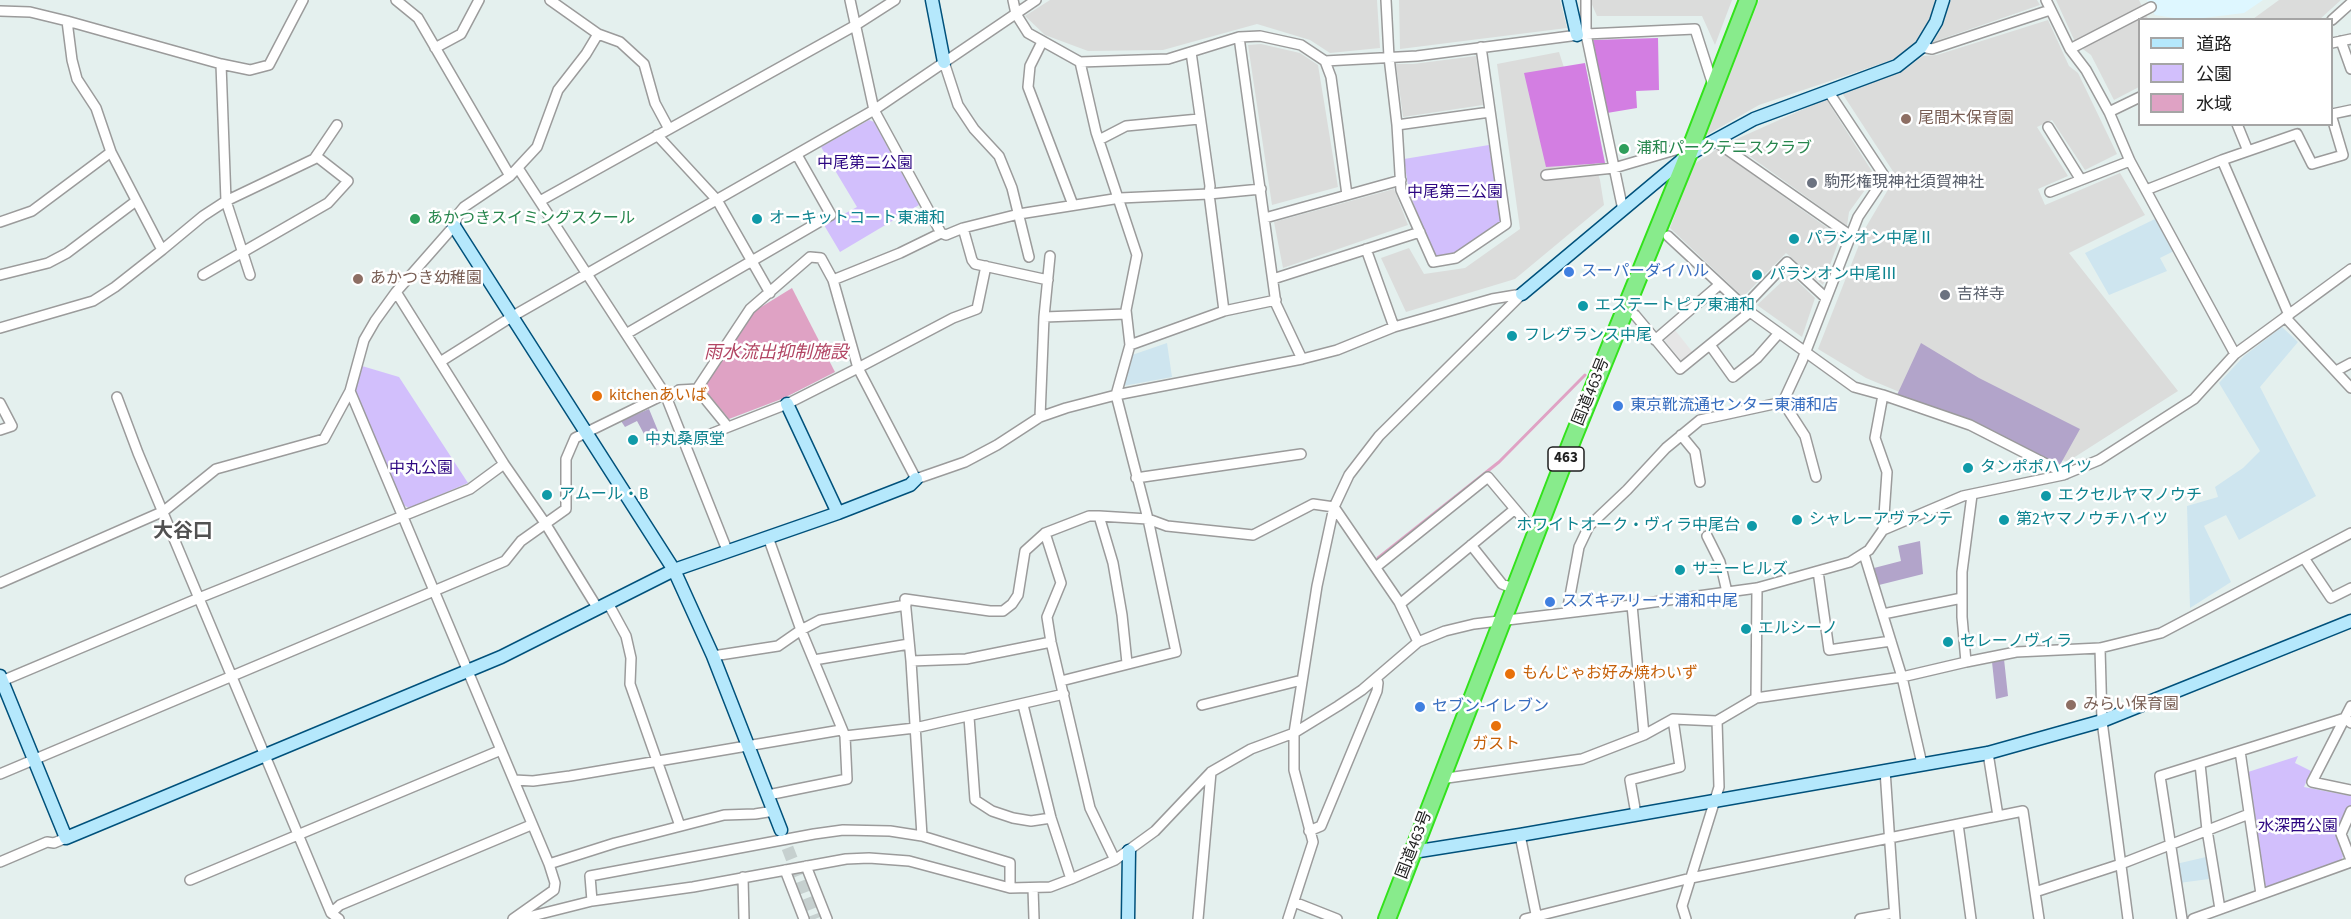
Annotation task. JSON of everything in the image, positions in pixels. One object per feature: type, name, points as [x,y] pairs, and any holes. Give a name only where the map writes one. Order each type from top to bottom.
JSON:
[{"type":"highway","name":"国道463号","points":[[1386,919],[1625,309],[1664,232],[1690,150],[1748,0]]},
{"type":"street","points":[[0,10],[30,12],[68,21],[220,64],[250,70],[269,65],[303,0]]},
{"type":"street","points":[[396,0],[418,18],[510,176]]},
{"type":"street","points":[[435,48],[461,34],[479,0]]},
{"type":"street","points":[[550,0],[598,34],[620,42],[644,64],[655,103],[669,129]]},
{"type":"street","points":[[850,0],[874,110],[941,233]]},
{"type":"street","points":[[540,201],[856,26],[895,0]]},
{"type":"street","points":[[932,0],[944,62],[958,105],[974,129],[999,156],[1012,188],[1029,257]]},
{"type":"street","points":[[1012,0],[1016,14],[1028,33],[1080,62],[1168,59],[1239,37],[1260,36],[1301,45],[1325,61],[1331,77],[1347,195]]},
{"type":"street","points":[[440,363],[513,316],[874,110],[1036,0]]},
{"type":"street","points":[[1386,0],[1401,190],[1433,262],[1456,258],[1506,224],[1481,47]]},
{"type":"street","points":[[1569,0],[1581,34],[1623,210]]},
{"type":"street","points":[[1581,34],[1586,0]]},
{"type":"street","points":[[1546,175],[1614,168],[1690,150],[1715,141],[1754,119],[1897,66],[1921,47],[1936,22],[1943,0]]},
{"type":"street","points":[[2046,0],[2070,49],[2086,70],[2109,112],[2130,161],[2235,354]]},
{"type":"street","points":[[2333,18],[2351,3]]},
{"type":"street","points":[[2070,49],[2151,8]]},
{"type":"street","points":[[1921,47],[1932,50],[2050,10]]},
{"type":"street","points":[[68,21],[72,60],[77,79],[96,108],[111,152],[162,250]]},
{"type":"street","points":[[1325,61],[1417,57],[1581,34],[1695,29],[1714,87]]},
{"type":"street","points":[[0,583],[164,511],[216,469],[324,439],[350,391],[364,340],[375,321],[396,292],[454,226],[464,207],[510,176],[537,147],[558,90],[586,54],[598,34]]},
{"type":"street","points":[[1239,37],[1276,300],[1302,359]]},
{"type":"street","points":[[2341,41],[2351,69]]},
{"type":"street","points":[[1042,42],[1030,66],[1028,87],[1072,205]]},
{"type":"street","points":[[1191,52],[1210,186],[1209,194],[1224,311]]},
{"type":"street","points":[[1061,681],[1176,652],[1148,519],[1116,394],[1130,345],[1126,314],[1137,255],[1099,140],[1080,62]]},
{"type":"street","points":[[220,64],[226,201],[250,275]]},
{"type":"street","points":[[1783,402],[1806,352],[1858,217],[1885,177],[1828,91]]},
{"type":"street","points":[[2109,112],[2138,98]]},
{"type":"street","points":[[2333,115],[2351,110]]},
{"type":"street","points":[[1397,125],[1490,112]]},
{"type":"street","points":[[1099,140],[1126,126],[1199,119]]},
{"type":"street","points":[[2146,190],[2297,134],[2312,164],[2343,154],[2333,122]]},
{"type":"street","points":[[0,328],[93,301],[116,287],[203,216],[226,201],[316,156],[337,125]]},
{"type":"street","points":[[2238,126],[2248,151]]},
{"type":"street","points":[[2048,127],[2081,180]]},
{"type":"street","points":[[657,135],[717,200],[770,293]]},
{"type":"street","points":[[1715,141],[1851,236]]},
{"type":"street","points":[[1288,919],[1313,842],[1294,770],[1294,733],[1317,586],[1334,507],[1349,475],[1378,435],[1522,294],[1623,210],[1690,150]]},
{"type":"street","points":[[0,222],[32,211],[111,152]]},
{"type":"street","points":[[626,334],[831,215],[797,155]]},
{"type":"street","points":[[203,275],[328,203],[348,181],[316,156]]},
{"type":"street","points":[[2222,160],[2287,316],[2351,388]]},
{"type":"street","points":[[2050,192],[2130,161]]},
{"type":"street","points":[[518,168],[666,397],[727,550]]},
{"type":"street","points":[[1265,218],[1401,180]]},
{"type":"street","points":[[833,280],[900,253],[941,233],[946,235],[963,228],[1019,214],[1119,198],[1261,189]]},
{"type":"street","points":[[0,275],[48,263],[67,253],[136,201]]},
{"type":"street","points":[[454,226],[674,570],[713,656],[781,830]]},
{"type":"street","points":[[963,228],[975,264],[1048,280]]},
{"type":"street","points":[[1273,279],[1420,232]]},
{"type":"street","points":[[1664,232],[1747,310],[1854,387],[1970,425],[2066,474]]},
{"type":"street","points":[[1366,249],[1394,327]]},
{"type":"street","points":[[1040,417],[1044,317],[1050,256]]},
{"type":"street","points":[[697,388],[750,309],[810,258],[821,258],[833,280],[858,368],[916,479]]},
{"type":"street","points":[[1625,309],[1635,315],[1680,369],[1710,345],[1747,310],[1787,262],[1826,298]]},
{"type":"street","points":[[685,444],[788,404],[953,318],[977,309],[986,266]]},
{"type":"street","points":[[1883,530],[1972,495],[2066,474],[2099,460],[2194,399],[2235,354],[2351,269]]},
{"type":"street","points":[[1655,340],[1719,285]]},
{"type":"street","points":[[396,292],[504,464],[626,636],[631,658],[630,684],[680,826]]},
{"type":"street","points":[[0,862],[47,842],[54,843],[467,672],[674,570],[838,513],[910,485],[916,479],[965,462],[997,445],[1040,417],[1116,394],[1302,359],[1337,350],[1394,327],[1492,299],[1522,294]]},
{"type":"street","points":[[1130,345],[1224,311],[1276,300]]},
{"type":"street","points":[[1044,317],[1126,314]]},
{"type":"street","points":[[1710,345],[1733,377],[1757,358],[1779,333]]},
{"type":"street","points":[[2336,371],[2351,363]]},
{"type":"street","points":[[0,774],[505,561],[521,541],[566,509],[566,459],[575,438],[678,390],[697,388]]},
{"type":"street","points":[[697,388],[728,427]]},
{"type":"street","points":[[350,391],[555,883],[554,890],[513,919]]},
{"type":"street","points":[[520,919],[592,901],[693,887],[846,859],[888,858],[923,864],[1010,888],[1050,887],[1071,879],[1115,860],[1129,851],[1155,831],[1211,772],[1251,749],[1294,733],[1338,706],[1376,678],[1418,642],[1445,631],[1474,624],[1757,588],[1850,562],[1864,554],[1883,530],[1887,472],[1875,438],[1884,395]]},
{"type":"street","points":[[117,398],[264,755],[335,916]]},
{"type":"street","points":[[1567,612],[1580,547],[1589,526],[1666,448],[1700,420],[1783,402]]},
{"type":"street","points":[[1783,402],[1805,435],[1816,477]]},
{"type":"street","points":[[0,403],[12,426],[0,430]]},
{"type":"street","points":[[788,404],[838,513]]},
{"type":"street","points":[[1681,435],[1695,452],[1700,482]]},
{"type":"street","points":[[1136,478],[1301,454]]},
{"type":"street","points":[[66,838],[1,678],[470,489],[504,464]]},
{"type":"street","points":[[1376,567],[1488,477],[1536,534]]},
{"type":"street","points":[[1966,662],[1962,572],[1972,495]]},
{"type":"street","points":[[922,837],[905,599],[1003,611],[1018,595],[1025,551],[1046,533],[1089,516],[1148,519],[1167,526],[1253,535],[1313,504],[1334,507],[1400,604],[1418,642]]},
{"type":"street","points":[[1400,604],[1515,509]]},
{"type":"street","points":[[1099,516],[1113,563],[1127,663]]},
{"type":"street","points":[[1046,533],[1060,583],[1047,617],[1051,642],[1090,808],[1115,860]]},
{"type":"street","points":[[1707,536],[1720,562],[1727,592]]},
{"type":"street","points":[[1440,779],[1582,759],[1644,735],[1673,718],[1717,721],[1756,698],[1902,676],[2016,652],[2100,648],[2161,633],[2347,536],[2351,547]]},
{"type":"street","points":[[768,537],[801,630],[843,733],[847,778],[768,795]]},
{"type":"street","points":[[1472,545],[1502,584],[1515,590]]},
{"type":"street","points":[[1864,554],[1902,676],[1922,764]]},
{"type":"street","points":[[2304,558],[2331,598],[2351,588]]},
{"type":"street","points":[[1818,571],[1829,650],[1891,641]]},
{"type":"street","points":[[1756,698],[1757,588]]},
{"type":"street","points":[[1883,614],[1962,598]]},
{"type":"street","points":[[713,656],[778,646],[820,620],[906,605]]},
{"type":"street","points":[[1632,605],[1644,735]]},
{"type":"street","points":[[1413,852],[1988,753],[2102,721],[2351,621]]},
{"type":"street","points":[[911,661],[966,659],[1051,642]]},
{"type":"street","points":[[814,660],[909,644]]},
{"type":"street","points":[[2100,648],[2102,721],[2128,919]]},
{"type":"street","points":[[1309,831],[1321,826],[1379,686],[1376,678]]},
{"type":"street","points":[[1202,705],[1302,680]]},
{"type":"street","points":[[514,780],[533,781],[570,776],[748,744],[843,733],[915,728],[1064,694]]},
{"type":"street","points":[[1023,705],[1051,818],[1071,879]]},
{"type":"street","points":[[2351,706],[2348,720],[2312,782],[2351,790]]},
{"type":"street","points":[[969,717],[975,800],[992,811],[1013,818],[1031,821],[1051,818]]},
{"type":"street","points":[[1636,814],[1630,780],[1680,767],[1673,718]]},
{"type":"street","points":[[2182,919],[2160,776],[2348,720]]},
{"type":"street","points":[[1686,919],[1682,906],[1719,786],[1717,721]]},
{"type":"street","points":[[190,880],[501,750]]},
{"type":"street","points":[[2240,751],[2261,894]]},
{"type":"street","points":[[1988,753],[1998,816]]},
{"type":"street","points":[[2200,764],[2207,830],[2220,909]]},
{"type":"street","points":[[1860,919],[1895,916],[1885,770]]},
{"type":"street","points":[[1198,919],[1211,772]]},
{"type":"street","points":[[1525,919],[1691,878],[2023,811],[2039,919]]},
{"type":"street","points":[[2193,919],[2351,861],[2341,834],[2351,811]]},
{"type":"street","points":[[549,864],[615,843],[724,815],[774,812]]},
{"type":"street","points":[[2035,892],[2121,864],[2249,814]]},
{"type":"street","points":[[1958,824],[1971,919]]},
{"type":"street","points":[[335,916],[340,905],[531,825]]},
{"type":"street","points":[[592,901],[590,876],[823,833],[871,830],[922,837],[1010,863],[1010,888]]},
{"type":"street","points":[[1520,835],[1537,917]]},
{"type":"street","points":[[1128,919],[1129,851]]},
{"type":"street","points":[[806,866],[826,919]]},
{"type":"street","points":[[785,870],[804,919]]},
{"type":"street","points":[[743,877],[744,919]]},
{"type":"street","points":[[1033,888],[1034,919]]},
{"type":"street","points":[[1294,902],[1337,919]]},
{"type":"shaded area","points":[[1050,0],[1377,0],[1380,48],[1330,53],[1310,40],[1257,24],[1163,50],[1088,51],[1045,35],[1025,16]]},
{"type":"shaded area","points":[[1399,0],[1560,0],[1567,28],[1400,49]]},
{"type":"shaded area","points":[[1590,0],[1732,0],[1715,45],[1702,16],[1597,16]]},
{"type":"shaded area","points":[[1759,0],[1935,0],[1929,22],[1915,44],[1892,60],[1759,105],[1705,136]]},
{"type":"shaded area","points":[[1951,0],[2037,0],[2040,5],[1933,42],[1942,27]]},
{"type":"shaded area","points":[[2056,0],[2139,0],[2148,18],[2138,18],[2138,88],[2114,100],[2091,55],[2076,44]]},
{"type":"shaded area","points":[[2147,0],[2263,0],[2244,13],[2203,18],[2174,18],[2155,15]]},
{"type":"shaded area","points":[[2279,0],[2341,0],[2321,18],[2254,18]]},
{"type":"shaded area","points":[[2048,20],[2069,66],[2078,73],[2117,154],[2085,170],[2052,120],[2037,127],[2068,176],[2038,189],[2045,205],[2120,173],[2145,215],[2069,253],[2178,391],[2067,462],[1866,378],[1818,349],[1866,227],[1896,176],[1842,93],[1904,70],[1923,56],[1937,55]]},
{"type":"shaded area","points":[[1658,38],[1659,90],[1636,91],[1637,108],[1607,113],[1593,40]]},
{"type":"shaded area","points":[[1261,44],[1300,53],[1318,65],[1338,187],[1272,205],[1248,45]]},
{"type":"shaded area","points":[[1559,52],[1600,180],[1604,205],[1515,279],[1406,312],[1381,258],[1409,248],[1424,274],[1465,268],[1520,229],[1497,64]]},
{"type":"shaded area","points":[[1476,56],[1483,105],[1403,117],[1396,64]]},
{"type":"shaded area","points":[[1585,63],[1605,163],[1546,167],[1524,73]]},
{"type":"shaded area","points":[[1826,99],[1875,176],[1849,212],[1847,226],[1730,142]]},
{"type":"shaded area","points":[[1717,149],[1840,237],[1823,285],[1786,253],[1743,297],[1670,228],[1694,164]]},
{"type":"shaded area","points":[[1394,189],[1408,225],[1283,268],[1274,222]]},
{"type":"shaded area","points":[[2157,218],[2174,251],[2160,258],[2167,271],[2109,295],[2085,253]]},
{"type":"shaded area","points":[[1790,274],[1815,298],[1802,337],[1757,305]]},
{"type":"shaded area","points":[[2282,327],[2298,342],[2260,387],[2316,496],[2239,540],[2226,515],[2204,526],[2231,582],[2190,608],[2187,506],[2218,497],[2215,487],[2243,468],[2260,451],[2219,383],[2244,356]]},
{"type":"shaded area","points":[[1675,330],[1694,354],[1685,361],[1680,360],[1665,341],[1667,336]]},
{"type":"shaded area","points":[[1167,343],[1172,377],[1123,386],[1132,355]]},
{"type":"shaded area","points":[[1921,343],[1979,378],[2080,429],[2060,465],[1972,424],[1897,395]]},
{"type":"shaded area","points":[[649,409],[663,443],[651,447],[637,421],[625,427],[621,421]]},
{"type":"shaded area","points":[[1920,541],[1923,574],[1879,585],[1874,568],[1901,561],[1898,546]]},
{"type":"shaded area","points":[[2004,659],[2008,696],[1996,699],[1992,662]]},
{"type":"shaded area","points":[[2206,857],[2209,879],[2179,883],[2176,864]]},
{"type":"green space","name":"中尾第二公園","points":[[869,120],[874,122],[919,205],[840,252],[824,225],[857,207],[821,147]]},
{"type":"green space","name":"中尾第三公園","points":[[1489,145],[1500,225],[1460,250],[1439,258],[1435,257],[1409,192],[1404,159]]},
{"type":"green space","name":"中丸公園","points":[[362,366],[399,377],[468,483],[409,508],[403,505],[354,390]]},
{"type":"green space","name":"水深西公園","points":[[2298,756],[2295,763],[2311,771],[2304,787],[2351,796],[2351,807],[2339,829],[2337,840],[2343,856],[2341,861],[2268,887],[2264,885],[2248,772]]},
{"type":"water","name":"雨水流出抑制施設","points":[[792,288],[835,372],[784,398],[729,419],[703,388],[753,312]]},
{"type":"waterway","points":[[1378,558],[1499,462],[1585,375]]},
{"type":"tunnel","points":[[781,831],[815,919]]},
{"type":"place","name":"尾間木保育園","points":[[1906,119]]},
{"type":"place","name":"浦和パークテニスクラブ","points":[[1624,149]]},
{"type":"place","name":"駒形権現神社須賀神社","points":[[1812,183]]},
{"type":"place","name":"あかつきスイミングスクール","points":[[415,219]]},
{"type":"place","name":"オーキットコート東浦和","points":[[757,219]]},
{"type":"place","name":"パラシオン中尾Ⅱ","points":[[1794,239]]},
{"type":"place","name":"スーパーダイハル","points":[[1569,272]]},
{"type":"place","name":"パラシオン中尾Ⅲ","points":[[1757,275]]},
{"type":"place","name":"あかつき幼稚園","points":[[358,279]]},
{"type":"place","name":"吉祥寺","points":[[1945,295]]},
{"type":"place","name":"エステートピア東浦和","points":[[1583,306]]},
{"type":"place","name":"フレグランス中尾","points":[[1512,336]]},
{"type":"place","name":"kitchenあいば","points":[[597,396]]},
{"type":"place","name":"東京靴流通センター東浦和店","points":[[1618,406]]},
{"type":"place","name":"中丸桑原堂","points":[[633,440]]},
{"type":"place","name":"タンポポハイツ","points":[[1968,468]]},
{"type":"place","name":"アムール・B","points":[[547,495]]},
{"type":"place","name":"エクセルヤマノウチ","points":[[2046,496]]},
{"type":"place","name":"シャレーアヴァンテ","points":[[1797,520]]},
{"type":"place","name":"第2ヤマノウチハイツ","points":[[2004,520]]},
{"type":"place","name":"ホワイトオーク・ヴィラ中尾台","points":[[1752,526]]},
{"type":"place","name":"サニーヒルズ","points":[[1680,570]]},
{"type":"place","name":"スズキアリーナ浦和中尾","points":[[1550,602]]},
{"type":"place","name":"エルシーノ","points":[[1746,629]]},
{"type":"place","name":"セレーノヴィラ","points":[[1948,642]]},
{"type":"place","name":"もんじゃお好み焼わいず","points":[[1510,674]]},
{"type":"place","name":"みらい保育園","points":[[2071,705]]},
{"type":"place","name":"セブン-イレブン","points":[[1420,707]]},
{"type":"place","name":"ガスト","points":[[1496,726]]},
{"type":"district","name":"大谷口","points":[[183,533]]}]
